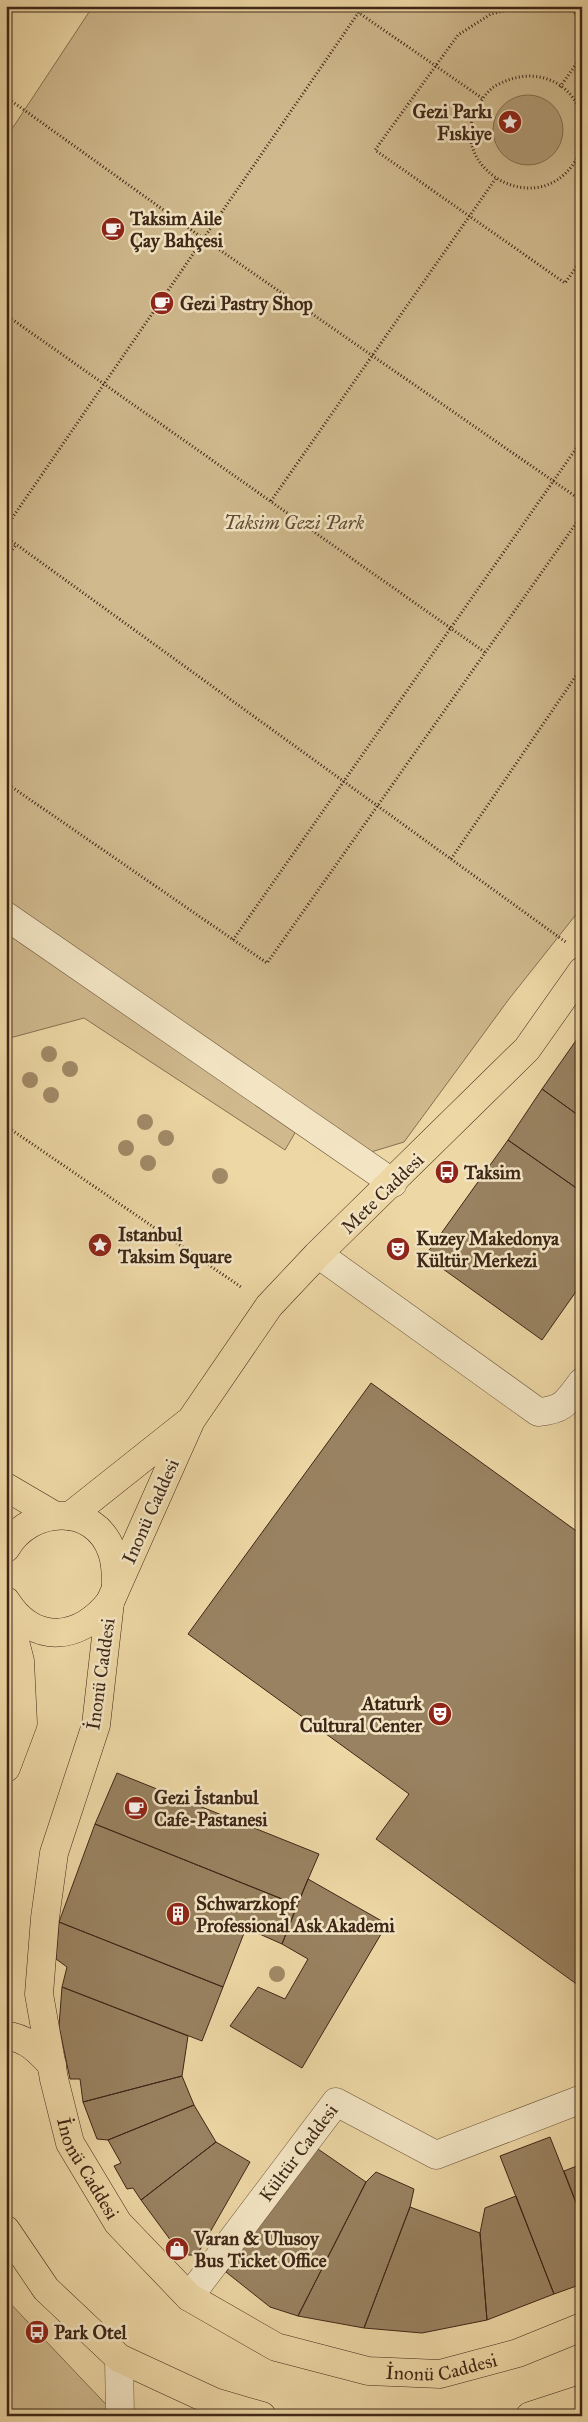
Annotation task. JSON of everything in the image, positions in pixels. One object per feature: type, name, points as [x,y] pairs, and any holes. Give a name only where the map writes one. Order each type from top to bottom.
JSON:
[{"type":"main road","name":"Mete Caddesi","points":[[191,1420],[269,1306],[318,1254],[393,1183],[528,1049],[578,960]]},
{"type":"main road","points":[[6,1548],[18,1530],[34,1520],[61,1515],[191,1420]]},
{"type":"main road","name":"Inonü Caddesi","points":[[113,1594],[191,1420]]},
{"type":"main road","points":[[6,1487],[61,1515],[88,1523],[102,1534],[112,1550],[117,1567],[113,1594],[98,1617],[82,1628],[65,1632],[46,1632],[28,1625],[14,1613],[6,1601]]},
{"type":"main road","name":"İnonü Caddesi","points":[[113,1594],[96,1725],[54,1853],[45,1918],[39,1994],[52,2065],[70,2143],[118,2223],[189,2297],[276,2346],[368,2371],[440,2374],[518,2354],[582,2327]]},
{"type":"main road","points":[[6,1606],[20,1661],[23,1723],[6,1768]]},
{"type":"main road","points":[[6,2036],[25,2041],[37,2049],[52,2065]]},
{"type":"main road","points":[[6,2230],[46,2289],[119,2358],[214,2402],[262,2416]]},
{"type":"main road","points":[[530,2416],[582,2398]]},
{"type":"street","points":[[6,916],[393,1183]]},
{"type":"street","points":[[318,1254],[538,1412],[552,1411],[565,1405],[582,1382]]},
{"type":"street","name":"Kültür Caddesi","points":[[189,2297],[336,2102],[436,2155],[582,2099]]},
{"type":"street","points":[[119,2358],[120,2416]]},
{"type":"path","points":[[349,6],[482,98]]},
{"type":"path","points":[[6,527],[363,6]]},
{"type":"path","points":[[524,6],[491,14],[458,35],[434,65],[375,150],[565,283],[582,259]]},
{"type":"path","points":[[540,6],[568,9],[582,16]]},
{"type":"path","points":[[560,86],[582,56]]},
{"type":"path","points":[[582,116],[578,106],[567,90],[551,80],[532,76],[512,77],[495,86],[482,98],[474,115],[471,134],[475,152],[483,167],[496,178],[514,186],[531,188],[549,185],[564,175],[576,163],[582,148]]},
{"type":"path","points":[[6,97],[204,239],[582,501]]},
{"type":"path","points":[[576,163],[582,168]]},
{"type":"path","points":[[270,501],[496,178]]},
{"type":"path","points":[[6,315],[486,653]]},
{"type":"path","points":[[233,940],[582,440]]},
{"type":"path","points":[[6,783],[267,964],[379,807],[582,515]]},
{"type":"path","points":[[6,538],[451,859],[578,960]]},
{"type":"path","points":[[6,558],[16,545]]},
{"type":"path","points":[[451,859],[582,667]]},
{"type":"path","points":[[6,1126],[269,1306]]},
{"type":"green space","name":"Taksim Gezi Park","points":[[93,6],[582,6],[582,907],[509,999],[404,1142],[371,1152],[309,1109],[285,1150],[84,1018],[6,1039],[6,138]]},
{"type":"green space","points":[[6,2299],[117,2416],[6,2416]]},
{"type":"shaded area","points":[[521,95],[535,95],[548,101],[557,110],[563,123],[561,143],[553,155],[535,165],[521,165],[508,159],[499,150],[493,137],[493,123],[499,110],[508,101]]},
{"type":"building","points":[[582,1032],[582,1118],[542,1089]]},
{"type":"building","points":[[542,1089],[582,1118],[582,1192],[508,1140]]},
{"type":"building","points":[[508,1140],[582,1192],[582,1283],[542,1340],[425,1256]]},
{"type":"building","name":"Ataturk Cultural Center","points":[[371,1383],[582,1535],[582,1988],[376,1839],[409,1794],[188,1634]]},
{"type":"building","points":[[117,1773],[319,1854],[297,1905],[95,1824]]},
{"type":"building","name":"Schwarzkopf Professional Ask Akademi","points":[[95,1824],[297,1905],[282,1944],[246,1928],[223,1987],[59,1922]]},
{"type":"building","points":[[308,1879],[387,1924],[302,2068],[230,2026],[258,1987],[285,1999],[308,1959],[282,1944]]},
{"type":"building","points":[[59,1922],[223,1987],[202,2041],[62,1987],[67,1967],[56,1959]]},
{"type":"building","points":[[62,1987],[188,2036],[182,2076],[83,2102],[80,2079],[70,2079],[59,2026]]},
{"type":"building","points":[[182,2076],[194,2105],[108,2140],[97,2139],[83,2102]]},
{"type":"building","points":[[194,2105],[216,2142],[141,2200],[133,2188],[127,2189],[114,2166],[121,2163],[108,2140]]},
{"type":"building","points":[[550,2137],[582,2218],[582,2284],[554,2294],[500,2156]]},
{"type":"building","points":[[216,2142],[250,2162],[197,2255],[189,2255],[177,2249],[141,2200]]},
{"type":"building","points":[[315,2147],[366,2182],[298,2316],[270,2307],[226,2272]]},
{"type":"building","points":[[582,2164],[582,2218],[564,2171]]},
{"type":"building","points":[[376,2172],[414,2189],[410,2207],[364,2328],[298,2316],[366,2182]]},
{"type":"building","points":[[516,2196],[554,2294],[487,2320],[480,2233],[485,2208]]},
{"type":"building","points":[[410,2207],[480,2233],[487,2320],[422,2333],[364,2328]]},
{"type":"place","name":"Gezi Parkı Fıskiye","points":[[510,122]]},
{"type":"place","name":"Taksim Aile Çay Bahçesi","points":[[113,229]]},
{"type":"place","name":"Gezi Pastry Shop","points":[[162,303]]},
{"type":"place","name":"Taksim","points":[[447,1172]]},
{"type":"place","name":"Istanbul Taksim Square","points":[[100,1245]]},
{"type":"place","name":"Kuzey Makedonya Kültür Merkezi","points":[[398,1249]]},
{"type":"place","name":"Ataturk Cultural Center","points":[[440,1714]]},
{"type":"place","name":"Gezi İstanbul Cafe-Pastanesi","points":[[136,1808]]},
{"type":"place","name":"Schwarzkopf Professional Ask Akademi","points":[[178,1914]]},
{"type":"place","name":"Varan & Ulusoy Bus Ticket Office","points":[[177,2249]]},
{"type":"place","name":"Park Otel","points":[[37,2332]]}]
